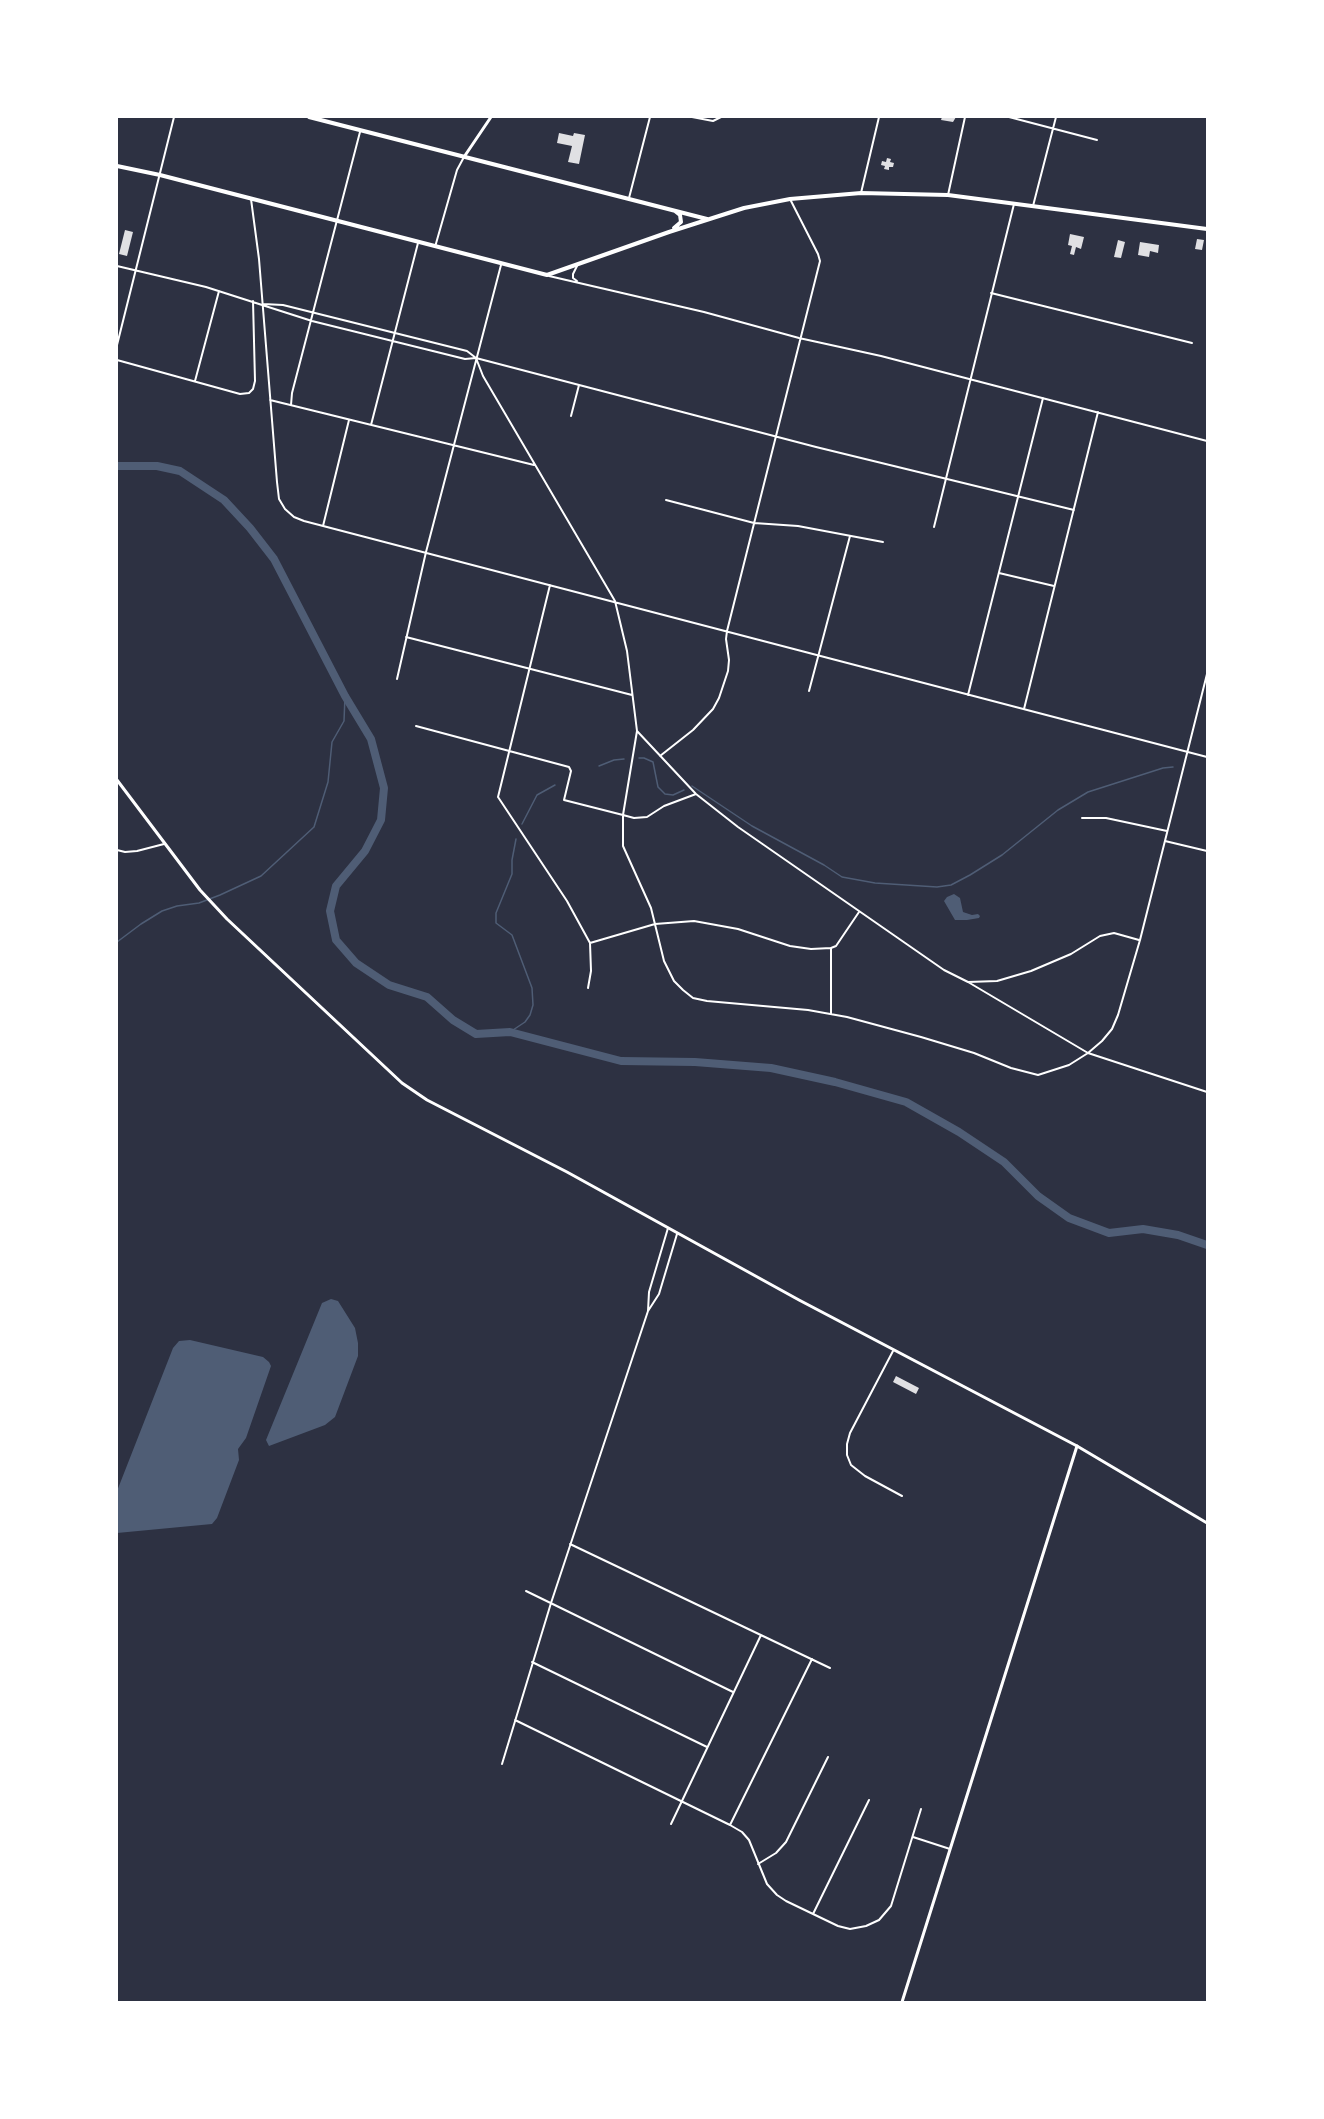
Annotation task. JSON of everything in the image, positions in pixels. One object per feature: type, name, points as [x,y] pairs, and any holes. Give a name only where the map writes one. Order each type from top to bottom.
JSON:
[{"type":"main road","points":[[309,117],[360,132],[708,219]]},
{"type":"main road","points":[[464,157],[491,117]]},
{"type":"main road","points":[[117,166],[160,175],[501,265],[547,275],[744,208],[790,199],[861,193],[948,195],[1207,230]]},
{"type":"main road","points":[[669,232],[681,222],[680,215],[673,209]]},
{"type":"main road","points":[[117,780],[200,890],[227,919],[402,1083],[427,1100],[567,1172],[1077,1446],[1207,1522]]},
{"type":"main road","points":[[902,2002],[1077,1446]]},
{"type":"street","points":[[117,345],[174,117]]},
{"type":"street","points":[[629,198],[650,117]]},
{"type":"street","points":[[692,117],[713,120],[721,117]]},
{"type":"street","points":[[861,193],[879,117]]},
{"type":"street","points":[[948,195],[965,117]]},
{"type":"street","points":[[1009,117],[1097,140]]},
{"type":"street","points":[[1033,206],[1056,117]]},
{"type":"street","points":[[291,405],[295,380],[360,132]]},
{"type":"street","points":[[435,247],[457,170],[464,157]]},
{"type":"street","points":[[250,199],[263,304],[279,499],[294,517],[770,644],[1207,757]]},
{"type":"street","points":[[660,756],[693,730],[713,709],[719,698],[729,660],[727,631],[820,261],[790,199]]},
{"type":"street","points":[[934,527],[1014,204]]},
{"type":"street","points":[[371,425],[418,243]]},
{"type":"street","points":[[579,264],[573,278],[580,283]]},
{"type":"street","points":[[397,679],[426,552],[501,265]]},
{"type":"street","points":[[117,266],[219,291],[312,321],[465,359],[476,358],[1074,510]]},
{"type":"street","points":[[547,275],[704,312],[1207,441]]},
{"type":"street","points":[[195,381],[219,291]]},
{"type":"street","points":[[991,293],[1192,343]]},
{"type":"street","points":[[117,360],[240,394],[249,393],[254,389],[255,381],[253,301]]},
{"type":"street","points":[[263,304],[283,305],[467,351],[476,358],[483,376],[615,602],[627,651],[637,731],[623,815],[623,846],[651,908],[664,961],[674,981],[693,998],[847,1017],[921,1036],[974,1053],[1024,1073],[1038,1075],[1069,1065],[1102,1041],[1112,1029],[1118,1014],[1140,940],[1207,674]]},
{"type":"street","points":[[571,416],[579,385]]},
{"type":"street","points":[[968,695],[1043,398]]},
{"type":"street","points":[[270,400],[534,465]]},
{"type":"street","points":[[1024,709],[1098,412]]},
{"type":"street","points":[[323,526],[349,420]]},
{"type":"street","points":[[666,500],[754,523],[798,526],[883,542]]},
{"type":"street","points":[[809,691],[850,536]]},
{"type":"street","points":[[999,573],[1055,586]]},
{"type":"street","points":[[550,585],[498,797],[567,901],[591,943],[591,971],[588,988]]},
{"type":"street","points":[[406,637],[632,695]]},
{"type":"street","points":[[416,726],[569,767],[571,771],[564,800],[634,818],[647,817],[664,806],[696,794]]},
{"type":"street","points":[[637,731],[696,794],[738,827],[944,970],[1088,1053],[1207,1092]]},
{"type":"street","points":[[1082,818],[1106,818],[1167,831]]},
{"type":"street","points":[[1165,841],[1207,851]]},
{"type":"street","points":[[117,850],[137,851],[165,844]]},
{"type":"street","points":[[591,943],[655,924],[694,921],[738,929],[790,946],[811,949],[831,948],[836,946],[860,912]]},
{"type":"street","points":[[968,982],[997,981],[1031,971],[1071,954],[1100,936],[1114,933],[1140,940]]},
{"type":"street","points":[[831,948],[831,1014]]},
{"type":"street","points":[[648,1311],[649,1292],[668,1228]]},
{"type":"street","points":[[502,1764],[550,1603],[648,1311],[659,1294],[678,1233]]},
{"type":"street","points":[[893,1349],[850,1433],[847,1455],[851,1465],[865,1476],[902,1496]]},
{"type":"street","points":[[570,1544],[830,1668]]},
{"type":"street","points":[[526,1592],[733,1692]]},
{"type":"street","points":[[671,1824],[706,1746],[761,1635]]},
{"type":"street","points":[[730,1825],[812,1659]]},
{"type":"street","points":[[532,1662],[706,1746]]},
{"type":"street","points":[[515,1720],[742,1832],[749,1840],[767,1884],[777,1895],[838,1926],[850,1929],[866,1926],[879,1920],[891,1906],[921,1809]]},
{"type":"street","points":[[758,1864],[776,1853],[786,1842],[828,1757]]},
{"type":"street","points":[[813,1914],[869,1800]]},
{"type":"street","points":[[913,1837],[950,1849]]},
{"type":"water","points":[[954,894],[960,898],[963,912],[978,914],[979,918],[955,920],[944,901]]},
{"type":"water","points":[[331,1299],[338,1301],[355,1328],[358,1343],[358,1356],[335,1417],[325,1425],[269,1446],[266,1440],[322,1303]]},
{"type":"water","points":[[190,1340],[263,1357],[271,1366],[246,1438],[238,1449],[239,1460],[217,1518],[212,1524],[117,1533],[117,1491],[173,1348],[179,1341]]},
{"type":"building","points":[[942,117],[956,117],[953,122],[941,120]]},
{"type":"building","points":[[559,133],[573,136],[574,133],[585,135],[579,164],[568,162],[572,146],[557,143]]},
{"type":"building","points":[[887,158],[894,163],[889,170],[884,169],[885,166],[881,165],[882,161],[886,162]]},
{"type":"building","points":[[125,230],[133,232],[127,256],[119,254]]},
{"type":"building","points":[[1070,234],[1084,237],[1081,249],[1076,247],[1074,255],[1070,254],[1072,246],[1068,245]]},
{"type":"building","points":[[1197,239],[1204,240],[1202,250],[1195,249]]},
{"type":"building","points":[[1118,240],[1125,242],[1121,258],[1114,257]]},
{"type":"building","points":[[1140,242],[1159,245],[1158,253],[1150,251],[1149,257],[1138,255]]},
{"type":"building","points":[[896,1376],[919,1388],[916,1394],[893,1382]]},
{"type":"waterway","points":[[117,466],[157,466],[180,471],[224,500],[274,559],[345,696],[371,739],[384,788],[381,820],[365,851],[336,886],[330,911],[336,940],[356,963],[389,985],[427,997],[453,1020],[476,1034],[510,1032],[621,1061],[695,1062],[771,1068],[835,1082],[906,1102],[959,1132],[1004,1162],[1038,1196],[1069,1218],[1109,1233],[1143,1229],[1178,1235],[1207,1245]]},
{"type":"waterway","points":[[117,942],[162,911],[199,903],[261,876],[314,827],[328,782],[332,742],[344,721],[345,696]]},
{"type":"waterway","points":[[639,758],[653,762],[658,787],[665,794],[673,795],[684,790]]},
{"type":"waterway","points":[[599,766],[624,759]]},
{"type":"waterway","points":[[692,786],[752,826],[842,877],[875,883],[937,887],[951,885],[1002,855],[1058,810],[1088,792],[1163,768],[1173,767]]},
{"type":"waterway","points":[[522,824],[537,795],[555,785]]},
{"type":"waterway","points":[[510,1032],[525,1022],[533,1005],[532,988],[512,935],[496,923],[496,913],[512,874],[516,839]]}]
